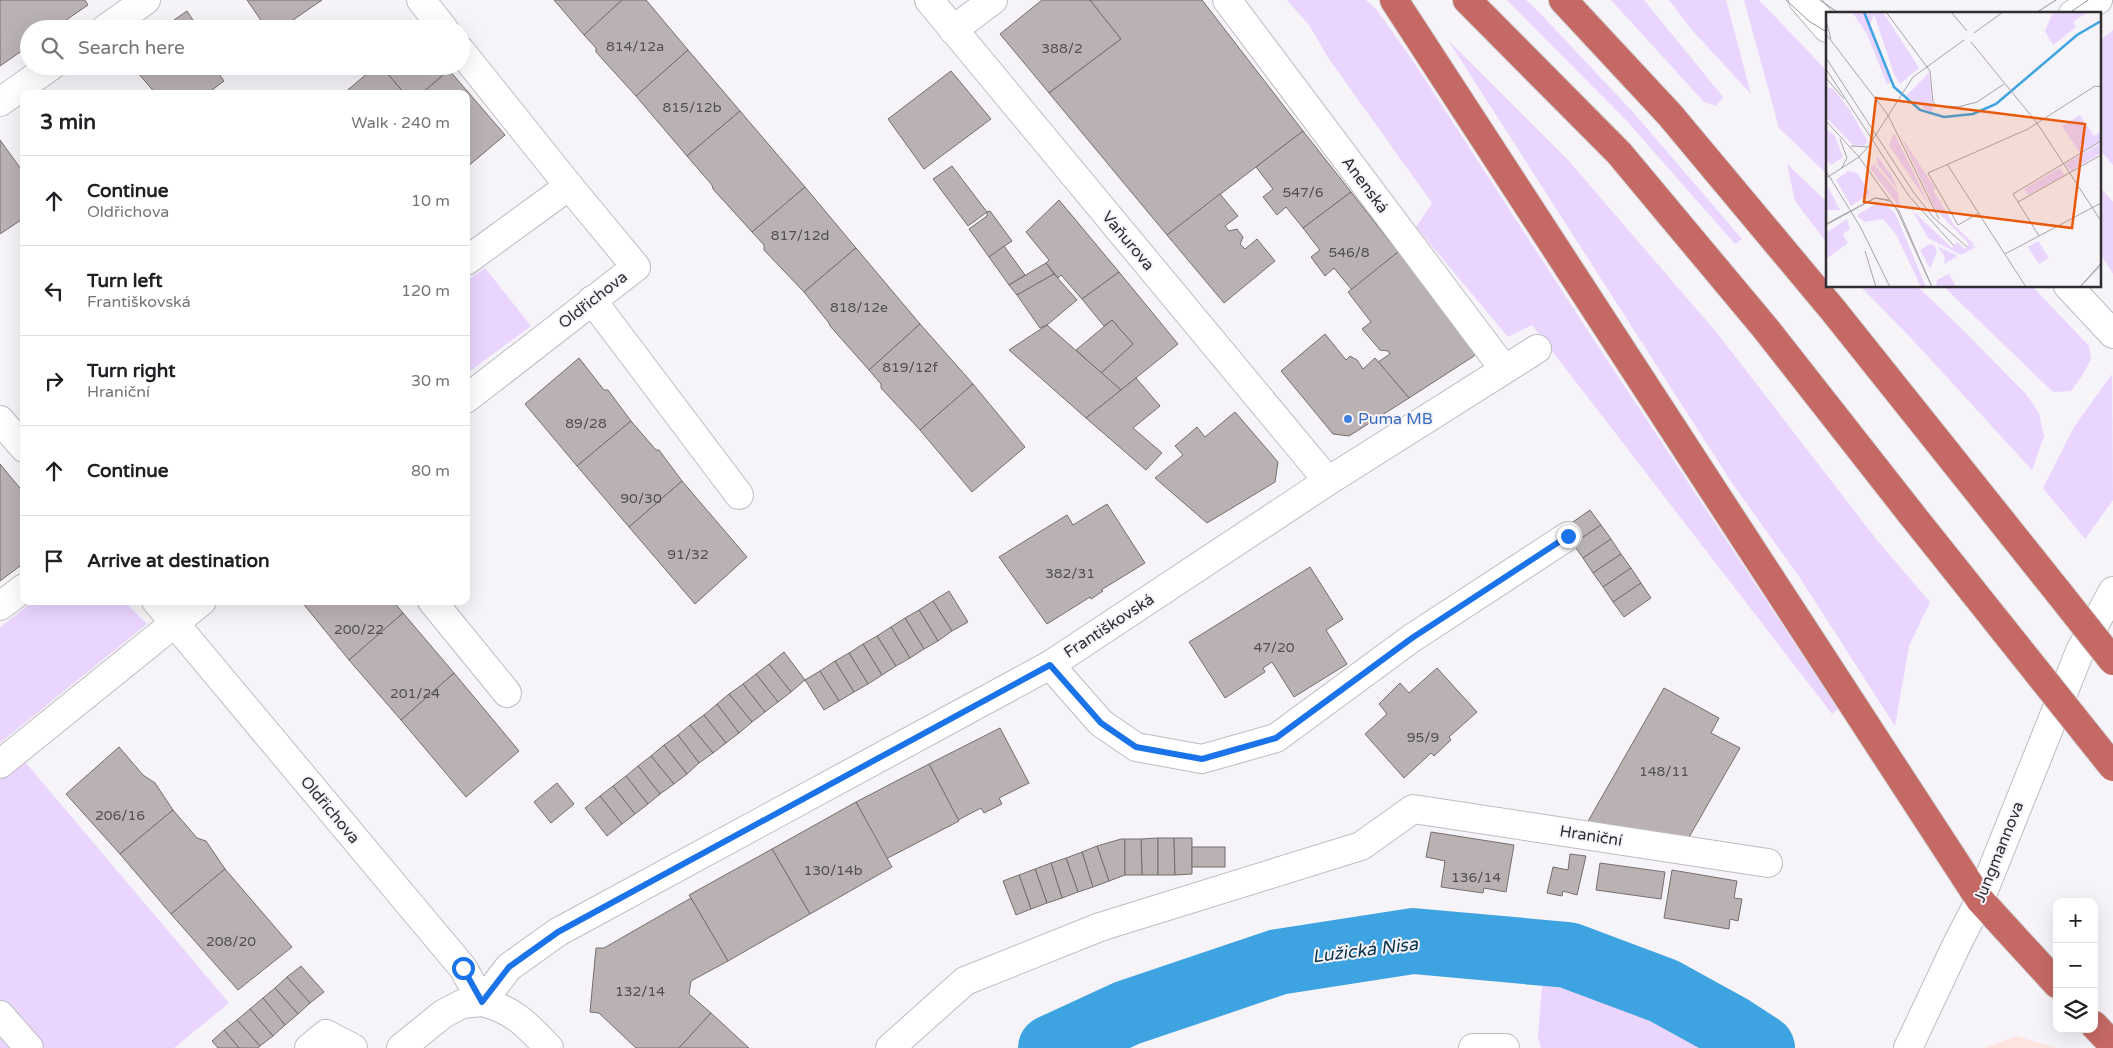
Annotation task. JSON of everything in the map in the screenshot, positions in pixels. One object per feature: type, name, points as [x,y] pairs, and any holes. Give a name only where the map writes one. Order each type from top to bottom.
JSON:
[{"type":"highway","points":[[1394,0],[1980,900],[2053,980]]},
{"type":"highway","points":[[1466,0],[1619,153],[1766,329],[2113,768]]},
{"type":"highway","points":[[1563,0],[1670,115],[1833,310],[2113,661]]},
{"type":"street","points":[[118,20],[146,0]]},
{"type":"street","points":[[421,0],[437,20]]},
{"type":"street","name":"Vaňurova","points":[[929,0],[1328,481]]},
{"type":"street","points":[[953,30],[993,0]]},
{"type":"street","name":"Anenská","points":[[1227,0],[1504,369]]},
{"type":"street","points":[[1803,0],[1826,27]]},
{"type":"street","points":[[2077,12],[2098,0]]},
{"type":"street","name":"Oldřichova","points":[[470,62],[636,266],[470,396]]},
{"type":"street","points":[[0,102],[38,75]]},
{"type":"street","points":[[470,258],[569,186]]},
{"type":"street","points":[[2070,288],[2113,334]]},
{"type":"street","points":[[592,300],[739,496]]},
{"type":"street","name":"Františkovská","points":[[482,1002],[509,967],[558,932],[1050,665],[1328,481],[1537,349]]},
{"type":"street","points":[[0,420],[20,443]]},
{"type":"street","points":[[1050,665],[1101,723],[1136,747],[1202,759],[1276,738],[1412,638],[1568,536]]},
{"type":"street","points":[[0,606],[20,591]]},
{"type":"street","name":"Jungmannova","points":[[1908,1048],[1980,900],[2080,651],[2113,592]]},
{"type":"street","name":"Oldřichova","points":[[159,605],[463,968],[482,1002]]},
{"type":"street","points":[[0,764],[197,605]]},
{"type":"street","points":[[435,605],[507,693]]},
{"type":"street","name":"Hraniční","points":[[890,1048],[965,981],[1100,927],[1361,846],[1413,809],[1768,863]]},
{"type":"street","points":[[401,1048],[443,1014],[462,1004],[482,1002],[498,1006],[519,1018],[549,1048]]},
{"type":"street","points":[[0,1015],[29,1048]]},
{"type":"street","points":[[308,1048],[326,1034],[353,1048]]},
{"type":"street","points":[[1473,1048],[1505,1048]]},
{"type":"shaded area","points":[[1287,0],[1366,0],[1377,10],[1415,64],[1594,340],[1838,709],[1832,714],[1532,325],[1508,337],[1416,227],[1432,203],[1329,59],[1309,25]]},
{"type":"shaded area","points":[[1507,0],[1526,0],[1537,10],[1632,111],[1742,239],[1735,244],[1625,119]]},
{"type":"shaded area","points":[[1611,0],[1644,0],[1723,97],[1716,106],[1704,102]]},
{"type":"shaded area","points":[[1669,0],[1726,0],[1751,94],[1692,30]]},
{"type":"shaded area","points":[[1744,0],[1759,0],[1826,70],[1826,173],[1779,128]]},
{"type":"shaded area","points":[[2113,30],[2113,165],[2100,150],[2100,40]]},
{"type":"shaded area","points":[[1448,40],[1568,160],[1717,333],[1876,539],[1930,602],[1909,646],[1895,726],[1800,578],[1732,483]]},
{"type":"shaded area","points":[[1787,164],[1826,201],[1826,242],[1795,201]]},
{"type":"shaded area","points":[[2100,187],[2113,202],[2113,274],[2100,254]]},
{"type":"shaded area","points":[[485,268],[531,326],[470,371],[470,278]]},
{"type":"shaded area","points":[[1862,288],[1919,288],[2026,394],[2039,413],[2044,436],[2032,470],[1911,338]]},
{"type":"shaded area","points":[[1945,288],[2034,288],[2089,346],[2091,359],[2071,391],[2053,392]]},
{"type":"shaded area","points":[[2112,374],[2113,500],[2085,539],[2043,488],[2074,427]]},
{"type":"shaded area","points":[[29,605],[128,605],[147,624],[0,743],[0,627]]},
{"type":"shaded area","points":[[20,756],[229,1003],[174,1048],[0,1048],[0,772]]},
{"type":"shaded area","points":[[1543,971],[1651,1001],[1749,1048],[1541,1048],[1538,1037]]},
{"type":"shaded area","points":[[2017,1036],[2056,1048],[1984,1048]]},
{"type":"building","points":[[0,0],[85,0],[88,5],[66,20],[20,20],[20,52],[0,66]]},
{"type":"building","points":[[247,0],[322,0],[293,20],[261,20]]},
{"type":"building","points":[[554,0],[622,0],[584,35]]},
{"type":"building","points":[[622,0],[646,0],[688,50],[636,96],[596,52],[596,48],[584,35]]},
{"type":"building","points":[[1042,0],[1090,0],[1121,39],[1049,93],[1000,34]]},
{"type":"building","points":[[1090,0],[1202,0],[1303,131],[1167,235],[1049,93],[1121,39]]},
{"type":"building","points":[[187,11],[193,20],[174,20]]},
{"type":"building","points":[[688,50],[740,111],[687,156],[636,96]]},
{"type":"building","points":[[951,71],[991,119],[924,169],[888,119]]},
{"type":"building","points":[[140,75],[220,75],[224,81],[212,90],[153,90]]},
{"type":"building","points":[[365,75],[389,75],[402,90],[348,90]]},
{"type":"building","points":[[389,75],[443,75],[426,90],[402,90]]},
{"type":"building","points":[[443,75],[453,75],[466,90],[426,90]]},
{"type":"building","points":[[470,94],[505,135],[470,165]]},
{"type":"building","points":[[740,111],[805,187],[752,232],[713,189],[712,185],[687,156]]},
{"type":"building","points":[[1303,131],[1351,192],[1303,228],[1286,207],[1277,215],[1263,197],[1273,189],[1256,167]]},
{"type":"building","points":[[0,140],[20,168],[20,221],[0,234]]},
{"type":"building","points":[[952,166],[987,212],[968,226],[933,179]]},
{"type":"building","points":[[805,187],[856,248],[804,292],[764,250],[764,245],[752,232]]},
{"type":"building","points":[[1351,192],[1398,252],[1352,290],[1334,268],[1325,276],[1311,257],[1320,250],[1303,228]]},
{"type":"building","points":[[1220,194],[1238,216],[1225,226],[1229,231],[1237,229],[1243,237],[1240,244],[1245,249],[1257,239],[1275,261],[1224,303],[1167,235]]},
{"type":"building","points":[[1059,200],[1119,272],[1082,299],[1061,275],[1058,278],[1046,263],[1049,260],[1026,232]]},
{"type":"building","points":[[990,211],[1012,241],[989,257],[969,229],[987,216],[987,212]]},
{"type":"building","points":[[1004,246],[1025,275],[1009,285],[989,257]]},
{"type":"building","points":[[856,248],[920,324],[869,370],[830,326],[804,292]]},
{"type":"building","points":[[1398,252],[1475,352],[1474,356],[1409,398],[1378,362],[1390,354],[1388,351],[1380,350],[1362,329],[1371,322],[1348,292]]},
{"type":"building","points":[[1046,263],[1054,274],[1017,295],[1009,285]]},
{"type":"building","points":[[1119,272],[1178,344],[1121,390],[1101,373],[1133,344],[1112,320],[1104,326],[1082,299]]},
{"type":"building","points":[[1054,274],[1077,300],[1047,325],[1040,328],[1017,295]]},
{"type":"building","points":[[1112,320],[1133,344],[1101,373],[1076,350]]},
{"type":"building","points":[[920,324],[973,384],[920,430],[881,388],[881,384],[869,370]]},
{"type":"building","points":[[1047,325],[1121,390],[1086,418],[1009,350]]},
{"type":"building","points":[[1325,334],[1346,360],[1350,356],[1357,360],[1363,369],[1375,358],[1409,398],[1349,436],[1333,434],[1281,371]]},
{"type":"building","points":[[579,358],[604,390],[608,390],[631,421],[577,466],[525,404]]},
{"type":"building","points":[[1136,378],[1160,406],[1133,428],[1162,453],[1146,470],[1086,418]]},
{"type":"building","points":[[973,384],[1025,447],[972,492],[920,430]]},
{"type":"building","points":[[1235,412],[1278,462],[1275,482],[1207,523],[1155,478],[1183,455],[1175,446],[1197,427],[1205,437]]},
{"type":"building","points":[[631,421],[656,450],[659,450],[682,481],[629,527],[577,466]]},
{"type":"building","points":[[0,464],[20,488],[20,566],[0,581]]},
{"type":"building","points":[[682,481],[747,557],[695,604],[629,527]]},
{"type":"building","points":[[1107,504],[1145,563],[1101,590],[1103,591],[1091,599],[1090,597],[1047,624],[999,557],[1067,515],[1073,525]]},
{"type":"building","points":[[1590,510],[1601,525],[1573,544],[1563,529]]},
{"type":"building","points":[[1601,525],[1611,539],[1583,558],[1573,544]]},
{"type":"building","points":[[1611,539],[1621,554],[1593,573],[1583,558]]},
{"type":"building","points":[[1621,554],[1631,568],[1603,587],[1593,573]]},
{"type":"building","points":[[1310,567],[1343,619],[1326,630],[1347,664],[1294,697],[1272,662],[1263,668],[1265,672],[1225,698],[1189,642]]},
{"type":"building","points":[[1631,568],[1641,583],[1613,602],[1603,587]]},
{"type":"building","points":[[1641,583],[1651,598],[1624,617],[1613,602]]},
{"type":"building","points":[[949,591],[968,622],[952,631],[933,601]]},
{"type":"building","points":[[933,601],[952,631],[938,641],[919,610]]},
{"type":"building","points":[[304,605],[396,605],[403,613],[349,660]]},
{"type":"building","points":[[919,610],[938,641],[924,649],[905,618]]},
{"type":"building","points":[[403,613],[454,673],[401,720],[349,660]]},
{"type":"building","points":[[905,618],[924,649],[910,658],[891,627]]},
{"type":"building","points":[[891,627],[910,658],[896,666],[877,636]]},
{"type":"building","points":[[877,636],[896,666],[882,675],[863,644]]},
{"type":"building","points":[[863,644],[882,675],[868,684],[849,653]]},
{"type":"building","points":[[784,652],[805,680],[791,692],[769,664]]},
{"type":"building","points":[[849,653],[868,684],[854,692],[835,661]]},
{"type":"building","points":[[835,661],[854,692],[839,701],[820,671]]},
{"type":"building","points":[[769,664],[791,692],[778,702],[756,674]]},
{"type":"building","points":[[1437,668],[1477,712],[1449,737],[1451,740],[1434,756],[1431,753],[1404,778],[1365,734],[1387,714],[1379,704],[1400,683],[1409,693]]},
{"type":"building","points":[[820,671],[839,701],[824,710],[805,680]]},
{"type":"building","points":[[454,673],[519,751],[466,797],[401,720]]},
{"type":"building","points":[[756,674],[778,702],[765,712],[743,684]]},
{"type":"building","points":[[743,684],[765,712],[752,722],[729,694]]},
{"type":"building","points":[[1664,688],[1719,718],[1711,733],[1740,748],[1688,839],[1587,823]]},
{"type":"building","points":[[729,694],[752,722],[739,733],[717,704]]},
{"type":"building","points":[[717,704],[739,733],[726,743],[704,715]]},
{"type":"building","points":[[704,715],[726,743],[713,753],[690,725]]},
{"type":"building","points":[[690,725],[713,753],[699,763],[678,735]]},
{"type":"building","points":[[1000,728],[1029,783],[999,798],[1002,804],[984,813],[981,808],[958,820],[929,764]]},
{"type":"building","points":[[678,735],[699,763],[687,774],[664,745]]},
{"type":"building","points":[[664,745],[687,774],[674,784],[651,756]]},
{"type":"building","points":[[119,747],[143,775],[155,783],[173,810],[120,854],[66,794]]},
{"type":"building","points":[[651,756],[674,784],[660,794],[638,766]]},
{"type":"building","points":[[929,764],[959,821],[886,859],[856,802]]},
{"type":"building","points":[[638,766],[660,794],[648,804],[626,776]]},
{"type":"building","points":[[626,776],[648,804],[635,814],[613,786]]},
{"type":"building","points":[[557,783],[574,804],[551,823],[534,802]]},
{"type":"building","points":[[613,786],[635,814],[622,824],[600,796]]},
{"type":"building","points":[[600,796],[622,824],[607,836],[585,808]]},
{"type":"building","points":[[856,802],[892,867],[810,914],[772,849]]},
{"type":"building","points":[[173,810],[197,838],[206,841],[225,869],[171,914],[120,854]]},
{"type":"building","points":[[1431,832],[1514,845],[1506,892],[1484,888],[1483,893],[1441,887],[1445,861],[1426,857]]},
{"type":"building","points":[[1158,838],[1158,875],[1142,875],[1141,839]]},
{"type":"building","points":[[1158,838],[1174,838],[1175,875],[1158,875]]},
{"type":"building","points":[[1174,838],[1192,838],[1192,874],[1175,875]]},
{"type":"building","points":[[1125,839],[1125,875],[1109,881],[1097,846]]},
{"type":"building","points":[[1125,839],[1141,839],[1142,875],[1125,875]]},
{"type":"building","points":[[1097,846],[1109,881],[1093,887],[1082,852]]},
{"type":"building","points":[[1192,847],[1225,847],[1225,867],[1192,867]]},
{"type":"building","points":[[772,849],[810,914],[728,961],[689,895]]},
{"type":"building","points":[[1082,852],[1093,887],[1078,892],[1066,858]]},
{"type":"building","points":[[1570,854],[1586,856],[1577,895],[1563,891],[1562,896],[1547,893],[1553,867],[1568,870]]},
{"type":"building","points":[[1066,858],[1078,892],[1062,898],[1051,863]]},
{"type":"building","points":[[1051,863],[1062,898],[1047,903],[1035,869]]},
{"type":"building","points":[[1600,863],[1665,872],[1661,899],[1596,890]]},
{"type":"building","points":[[225,869],[292,947],[238,990],[171,914]]},
{"type":"building","points":[[1035,869],[1047,903],[1031,909],[1019,875]]},
{"type":"building","points":[[1672,870],[1737,881],[1734,898],[1742,899],[1738,921],[1730,919],[1729,929],[1664,918]]},
{"type":"building","points":[[1019,875],[1031,909],[1016,915],[1003,881]]},
{"type":"building","points":[[691,898],[728,961],[691,981],[689,994],[711,1013],[679,1048],[636,1048],[599,1013],[590,1012],[596,948],[604,948]]},
{"type":"building","points":[[301,966],[324,992],[310,1003],[287,977]]},
{"type":"building","points":[[287,977],[310,1003],[298,1014],[275,988]]},
{"type":"building","points":[[275,988],[298,1014],[285,1025],[263,998]]},
{"type":"building","points":[[263,998],[285,1025],[273,1036],[250,1009]]},
{"type":"building","points":[[250,1009],[273,1036],[260,1046],[237,1020]]},
{"type":"building","points":[[711,1013],[749,1048],[679,1048]]},
{"type":"building","points":[[237,1020],[260,1046],[258,1048],[239,1048],[224,1030]]},
{"type":"building","points":[[224,1030],[239,1048],[218,1048],[212,1041]]},
{"type":"waterway","name":"Lužická Nisa","points":[[1051,1048],[1127,1013],[1278,962],[1413,941],[1568,955],[1664,991],[1733,1029],[1762,1048]]},
{"type":"tram line","points":[[1786,0],[1810,22],[1826,31]]},
{"type":"tram line","points":[[1820,0],[1837,12]]},
{"type":"tram line","points":[[2037,12],[2056,0]]},
{"type":"tram line","points":[[2071,12],[2088,0]]},
{"type":"place","name":"Puma MB","points":[[1348,419]]},
{"type":"route","points":[[463,968],[482,1002],[509,967],[558,932],[1050,665],[1101,723],[1136,747],[1202,759],[1276,738],[1412,638],[1568,536]]}]
